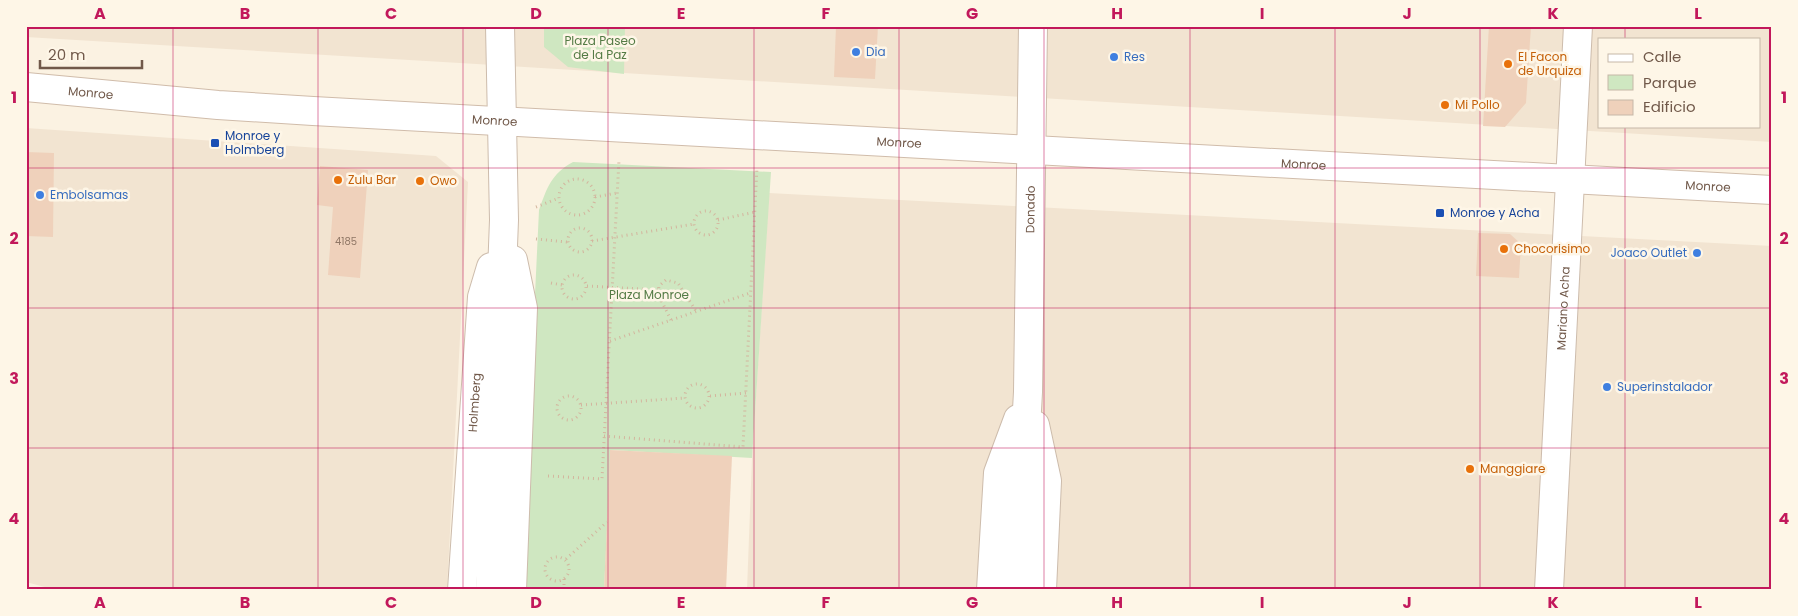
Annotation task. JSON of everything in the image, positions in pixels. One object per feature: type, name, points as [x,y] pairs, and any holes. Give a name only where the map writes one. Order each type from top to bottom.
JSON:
[{"type":"street","name":"Holmberg","points":[[490,590],[504,220],[500,26]]},
{"type":"street","name":"Donado","points":[[1017,590],[1028,392],[1033,26]]},
{"type":"street","name":"Mariano Acha","points":[[1549,590],[1578,26]]},
{"type":"street","name":"Monroe","points":[[26,87],[218,105],[1772,190]]},
{"type":"street","name":"Holmberg","points":[[462,590],[482,297],[504,220]]},
{"type":"street","name":"Holmberg","points":[[504,220],[523,308],[512,590]]},
{"type":"street","name":"Donado","points":[[991,590],[998,473],[1028,392]]},
{"type":"street","name":"Donado","points":[[1028,392],[1048,481],[1042,590]]},
{"type":"path","points":[[547,476],[602,479],[621,127]]},
{"type":"path","points":[[604,436],[743,447],[758,134]]},
{"type":"path","points":[[574,178],[581,179],[590,185],[595,197],[592,206],[584,214],[572,214],[562,207],[558,195],[564,184],[574,178]]},
{"type":"path","points":[[595,197],[617,193]]},
{"type":"path","points":[[702,211],[710,211],[718,220],[716,231],[709,235],[701,234],[695,228],[695,216],[702,211]]},
{"type":"path","points":[[718,220],[755,212]]},
{"type":"path","points":[[592,241],[694,224]]},
{"type":"path","points":[[576,228],[585,228],[591,234],[592,241],[589,248],[579,253],[571,249],[568,237],[576,228]]},
{"type":"path","points":[[571,275],[582,278],[586,286],[584,295],[578,299],[566,296],[562,289],[564,280],[571,275]]},
{"type":"path","points":[[671,320],[659,298],[658,290],[659,286],[666,280],[674,281],[680,286],[696,311]]},
{"type":"path","points":[[586,286],[658,290]]},
{"type":"path","points":[[610,341],[750,293]]},
{"type":"path","points":[[698,384],[706,387],[710,396],[707,404],[700,409],[692,408],[686,402],[685,394],[690,387],[698,384]]},
{"type":"path","points":[[710,396],[746,394]]},
{"type":"path","points":[[566,396],[574,396],[581,405],[580,412],[572,420],[561,417],[556,409],[558,401],[566,396]]},
{"type":"path","points":[[581,405],[685,398]]},
{"type":"path","points":[[566,559],[607,522]]},
{"type":"path","points":[[564,579],[556,581],[549,578],[545,566],[550,558],[558,556],[566,559],[570,570],[564,579],[564,590]]},
{"type":"shaded area","points":[[26,26],[1772,26],[1772,142],[26,37]]},
{"type":"shaded area","points":[[26,128],[436,156],[468,182],[447,590],[56,590],[26,582]]},
{"type":"shaded area","points":[[769,193],[1772,246],[1772,590],[747,590],[752,458]]},
{"type":"green space","name":"Plaza Paseo de la Paz","points":[[544,26],[625,26],[624,74],[568,67],[544,47]]},
{"type":"green space","name":"Plaza Monroe","points":[[573,162],[771,172],[752,458],[611,450],[604,590],[521,590],[539,210],[551,182],[560,171]]},
{"type":"building","name":"Dia","points":[[836,26],[878,26],[875,79],[834,77]]},
{"type":"building","name":"El Facon de Urquiza","points":[[1489,26],[1531,26],[1526,103],[1505,127],[1483,126]]},
{"type":"building","name":"Embolsamas","points":[[26,152],[54,153],[53,237],[26,236]]},
{"type":"building","points":[[320,166],[368,170],[360,278],[328,275],[333,207],[317,205]]},
{"type":"building","points":[[1478,233],[1510,234],[1521,244],[1519,278],[1476,276]]},
{"type":"building","points":[[610,450],[732,456],[726,590],[604,590]]},
{"type":"place","name":"Dia","points":[[856,52]]},
{"type":"place","name":"Res","points":[[1114,57]]},
{"type":"place","name":"El Facon de Urquiza","points":[[1508,64]]},
{"type":"place","name":"Mi Pollo","points":[[1445,105]]},
{"type":"place","name":"Monroe y Holmberg","points":[[215,143]]},
{"type":"place","name":"Zulu Bar","points":[[338,180]]},
{"type":"place","name":"Owo","points":[[420,181]]},
{"type":"place","name":"Embolsamas","points":[[40,195]]},
{"type":"place","name":"Monroe y Acha","points":[[1440,213]]},
{"type":"place","name":"Chocorisimo","points":[[1504,249]]},
{"type":"place","name":"Joaco Outlet","points":[[1697,253]]},
{"type":"place","name":"Superinstalador","points":[[1607,387]]},
{"type":"place","name":"Manggiare","points":[[1470,469]]}]
